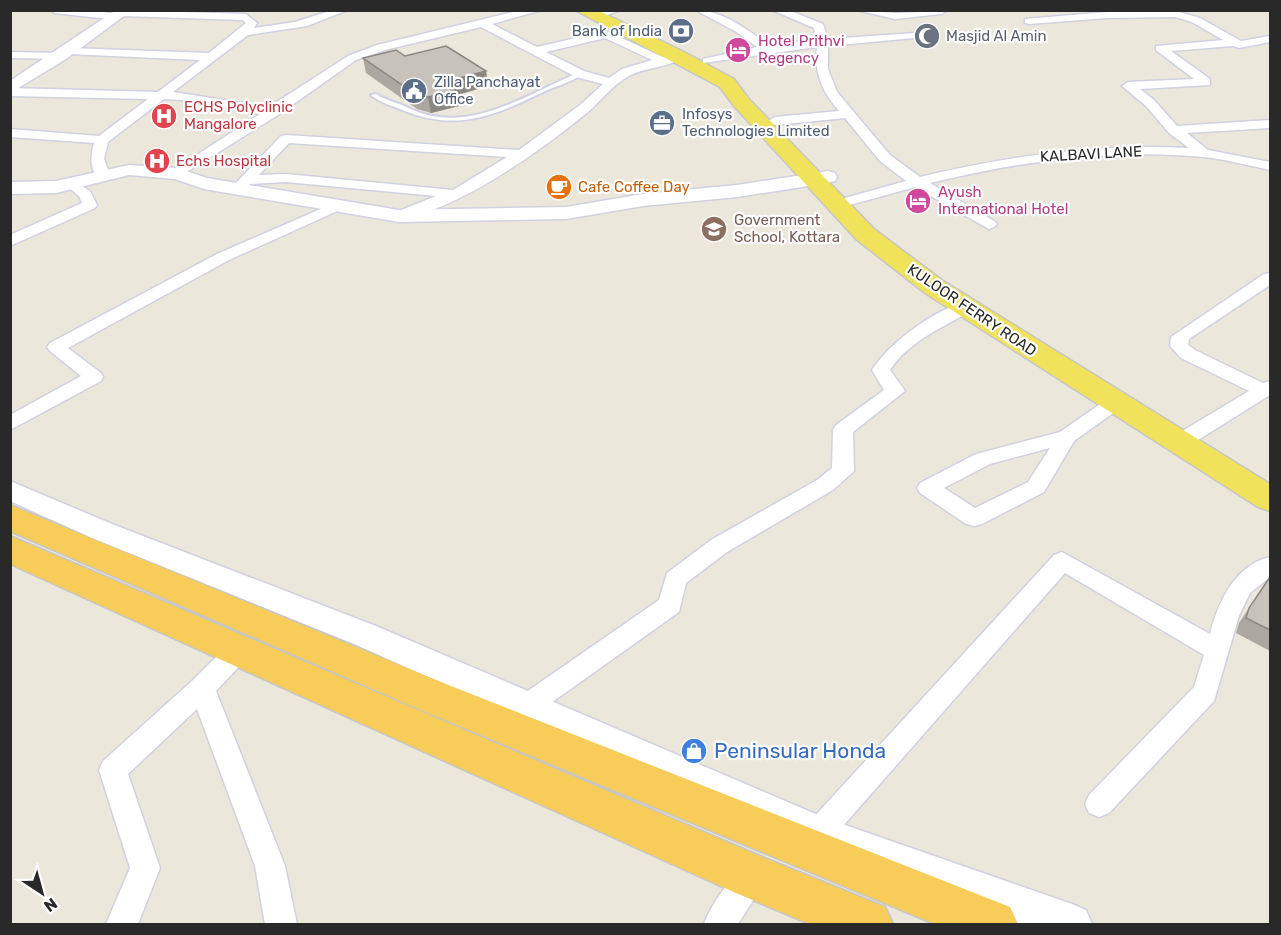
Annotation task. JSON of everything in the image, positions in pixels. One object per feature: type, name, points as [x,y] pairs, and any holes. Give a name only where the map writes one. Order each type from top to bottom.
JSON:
[{"type":"highway","points":[[10,517],[514,715],[811,841],[993,924]]},
{"type":"highway","points":[[10,549],[753,877],[868,924]]},
{"type":"main road","name":"KULOOR FERRY ROAD","points":[[583,10],[671,59],[727,83],[741,102],[845,202],[926,267],[1270,483]]},
{"type":"main road","name":"KULOOR FERRY ROAD","points":[[607,11],[706,61],[751,95],[821,178]]},
{"type":"main road","name":"KULOOR FERRY ROAD","points":[[845,202],[865,234],[934,287],[1270,499]]},
{"type":"street","points":[[55,10],[246,17],[252,23],[245,32],[102,140],[97,159],[103,176]]},
{"type":"street","points":[[245,32],[276,29],[327,17],[343,10]]},
{"type":"street","points":[[177,174],[352,58],[381,48],[537,10]]},
{"type":"street","points":[[700,10],[738,29],[767,49]]},
{"type":"street","points":[[713,17],[728,10]]},
{"type":"street","points":[[777,10],[821,22],[823,43],[820,65],[823,79],[831,95],[889,161],[916,181],[989,224]]},
{"type":"street","points":[[861,10],[895,16],[941,11]]},
{"type":"street","points":[[1029,21],[1175,12],[1196,20],[1244,45],[1270,39]]},
{"type":"street","points":[[10,90],[122,13]]},
{"type":"street","points":[[484,24],[580,74],[611,82]]},
{"type":"street","points":[[534,51],[606,34],[671,59]]},
{"type":"street","points":[[706,61],[767,49],[925,34]]},
{"type":"street","points":[[1237,43],[1160,48],[1206,82],[1128,86],[1150,103],[1174,130],[1203,152],[1270,166]]},
{"type":"street","points":[[10,56],[65,53],[211,57]]},
{"type":"street","points":[[399,216],[460,192],[522,154],[585,108],[611,82],[626,72],[671,59]]},
{"type":"street","points":[[10,90],[159,95],[226,102],[273,112]]},
{"type":"street","points":[[775,121],[849,114]]},
{"type":"street","points":[[1174,130],[1270,124]]},
{"type":"street","points":[[10,133],[102,140]]},
{"type":"street","points":[[241,184],[286,139],[522,154]]},
{"type":"street","name":"KALBAVI LANE","points":[[845,202],[916,181],[1058,154],[1131,151],[1203,152]]},
{"type":"street","points":[[10,188],[56,187],[129,170],[177,174],[204,183],[241,184],[286,178],[412,191],[460,192]]},
{"type":"street","points":[[241,184],[291,199],[399,216],[566,213],[643,200],[737,191],[821,178]]},
{"type":"street","points":[[10,241],[90,205],[85,194],[70,183]]},
{"type":"street","points":[[10,424],[94,377],[56,347],[223,257],[339,205]]},
{"type":"street","points":[[1267,389],[1188,354],[1179,346],[1180,338],[1270,278]]},
{"type":"street","points":[[10,490],[102,531],[365,635],[514,715],[669,605],[675,579],[719,546],[825,485],[843,471],[843,430],[895,391],[881,370],[887,358],[928,328],[965,307]]},
{"type":"street","points":[[1191,435],[1267,389]]},
{"type":"street","points":[[1068,437],[983,459],[928,488],[974,518],[1036,487],[1068,437],[1116,402]]},
{"type":"street","points":[[1072,924],[811,841],[1062,561],[1218,651]]},
{"type":"street","points":[[1100,804],[1205,693],[1227,616],[1241,587],[1270,565]]},
{"type":"street","points":[[123,924],[145,868],[113,770],[202,688],[239,650]]},
{"type":"street","points":[[202,688],[270,866],[281,924]]},
{"type":"street","points":[[720,924],[753,877]]},
{"type":"lane","points":[[374,95],[414,114],[450,122],[489,115],[580,74]]},
{"type":"building","points":[[446,46],[486,71],[444,82],[457,90],[428,97],[414,93],[363,58],[396,50],[405,56]]},
{"type":"building","points":[[1270,577],[1270,630],[1246,618],[1249,608]]},
{"type":"place","name":"Bank of India","points":[[681,31]]},
{"type":"place","name":"Masjid Al Amin","points":[[927,36]]},
{"type":"place","name":"Hotel Prithvi Regency","points":[[738,50]]},
{"type":"place","name":"Zilla Panchayat Office","points":[[414,91]]},
{"type":"place","name":"ECHS Polyclinic Mangalore","points":[[164,116]]},
{"type":"place","name":"Infosys Technologies Limited","points":[[662,123]]},
{"type":"place","name":"Echs Hospital","points":[[157,161]]},
{"type":"place","name":"Cafe Coffee Day","points":[[559,187]]},
{"type":"place","name":"Ayush International Hotel","points":[[918,201]]},
{"type":"place","name":"Government School, Kottara","points":[[714,229]]},
{"type":"place","name":"Peninsular Honda","points":[[694,751]]}]
